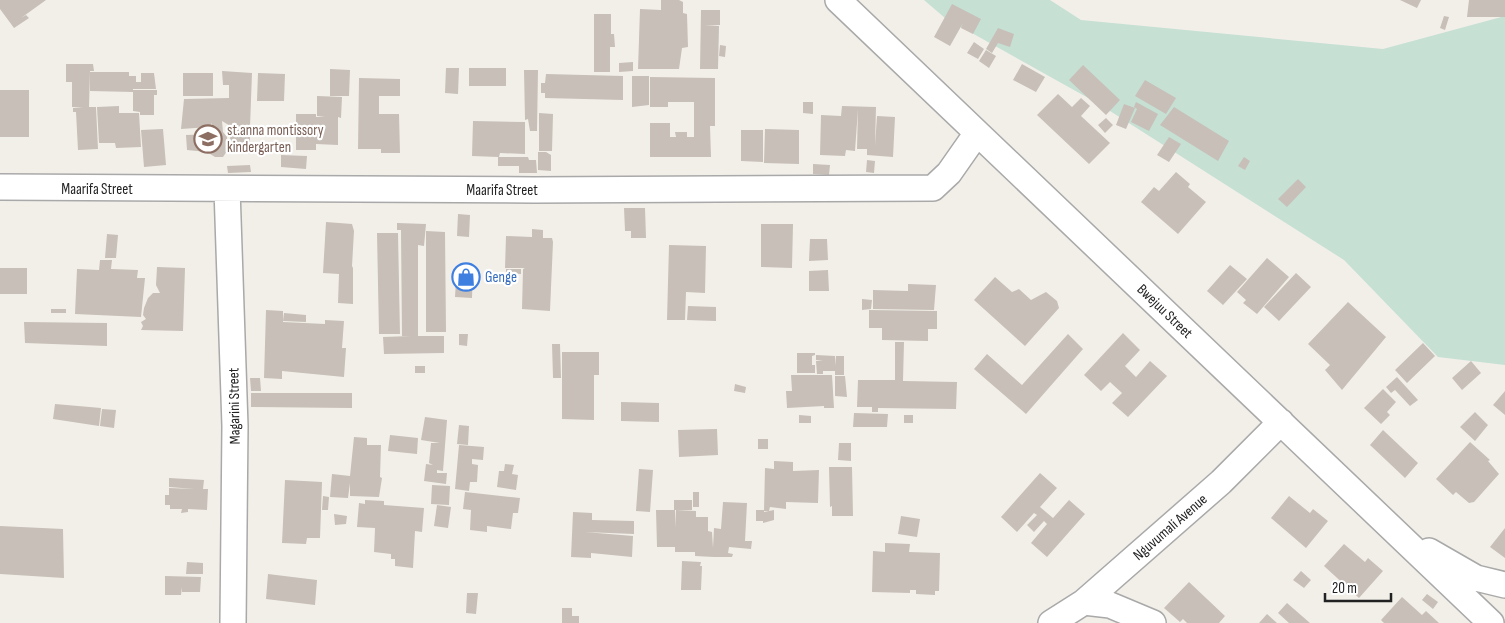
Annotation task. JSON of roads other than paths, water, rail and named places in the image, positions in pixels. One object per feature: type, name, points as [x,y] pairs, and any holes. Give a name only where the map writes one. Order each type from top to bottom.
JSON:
[{"type":"street","name":"Bwejuu Street","points":[[838,0],[1491,623]]},
{"type":"street","name":"Maarifa Street","points":[[0,188],[933,188],[950,173],[977,133]]},
{"type":"street","name":"Magarini Street","points":[[227,189],[235,426],[233,623]]},
{"type":"street","name":"Nguvumali Avenue","points":[[1051,623],[1084,602],[1221,482],[1281,422]]},
{"type":"street","points":[[1392,530],[1476,578],[1505,585]]},
{"type":"street","points":[[1084,602],[1110,605],[1153,623]]},
{"type":"place","name":"st.anna montissory kindergarten","points":[[208,139]]},
{"type":"place","name":"Genge","points":[[466,277]]}]
